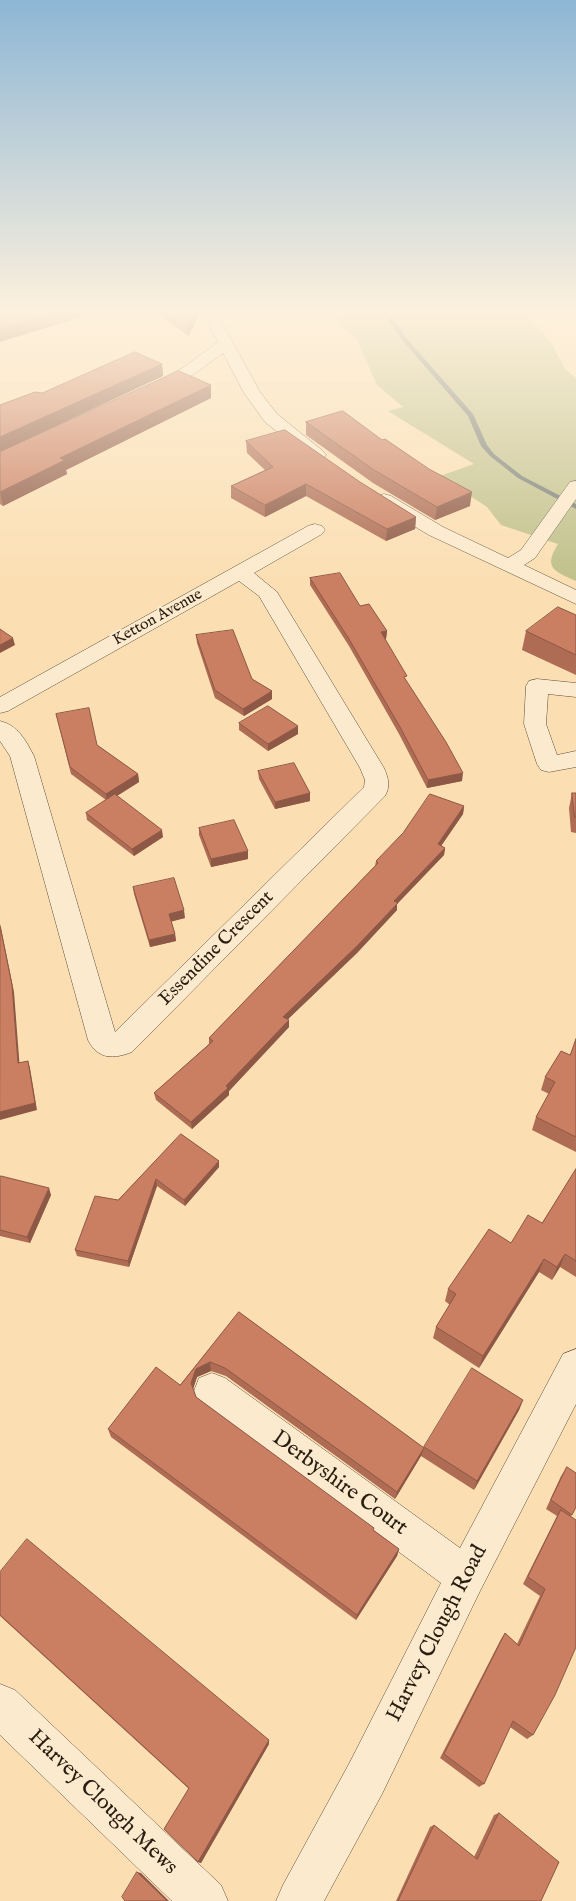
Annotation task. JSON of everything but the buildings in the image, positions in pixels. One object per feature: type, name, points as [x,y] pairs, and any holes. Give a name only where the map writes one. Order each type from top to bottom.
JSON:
[{"type":"street","points":[[258,401],[271,418],[334,467]]},
{"type":"street","points":[[509,566],[528,554],[576,486]]},
{"type":"street","points":[[366,490],[436,531],[576,598]]},
{"type":"street","name":"Ketton Avenue","points":[[0,706],[315,530]]},
{"type":"street","name":"Essendine Crescent","points":[[0,728],[14,741],[22,756],[103,1040],[111,1046],[122,1044],[376,790],[377,780],[372,768],[267,592],[240,572]]},
{"type":"street","points":[[576,690],[537,686],[535,724],[549,764],[576,759]]},
{"type":"street","name":"Harvey Clough Road","points":[[299,1901],[366,1778],[466,1577],[576,1367]]},
{"type":"street","name":"Derbyshire Court","points":[[212,1391],[466,1577]]},
{"type":"street","name":"Harvey Clough Mews","points":[[0,1705],[205,1901]]},
{"type":"green space","points":[[396,401],[576,401],[576,581],[557,571],[551,564],[551,558],[558,544],[501,525],[487,507],[440,476],[474,464],[388,411],[403,407]]},
{"type":"waterway","points":[[458,401],[471,415],[484,446],[492,455],[520,477],[576,507]]}]
